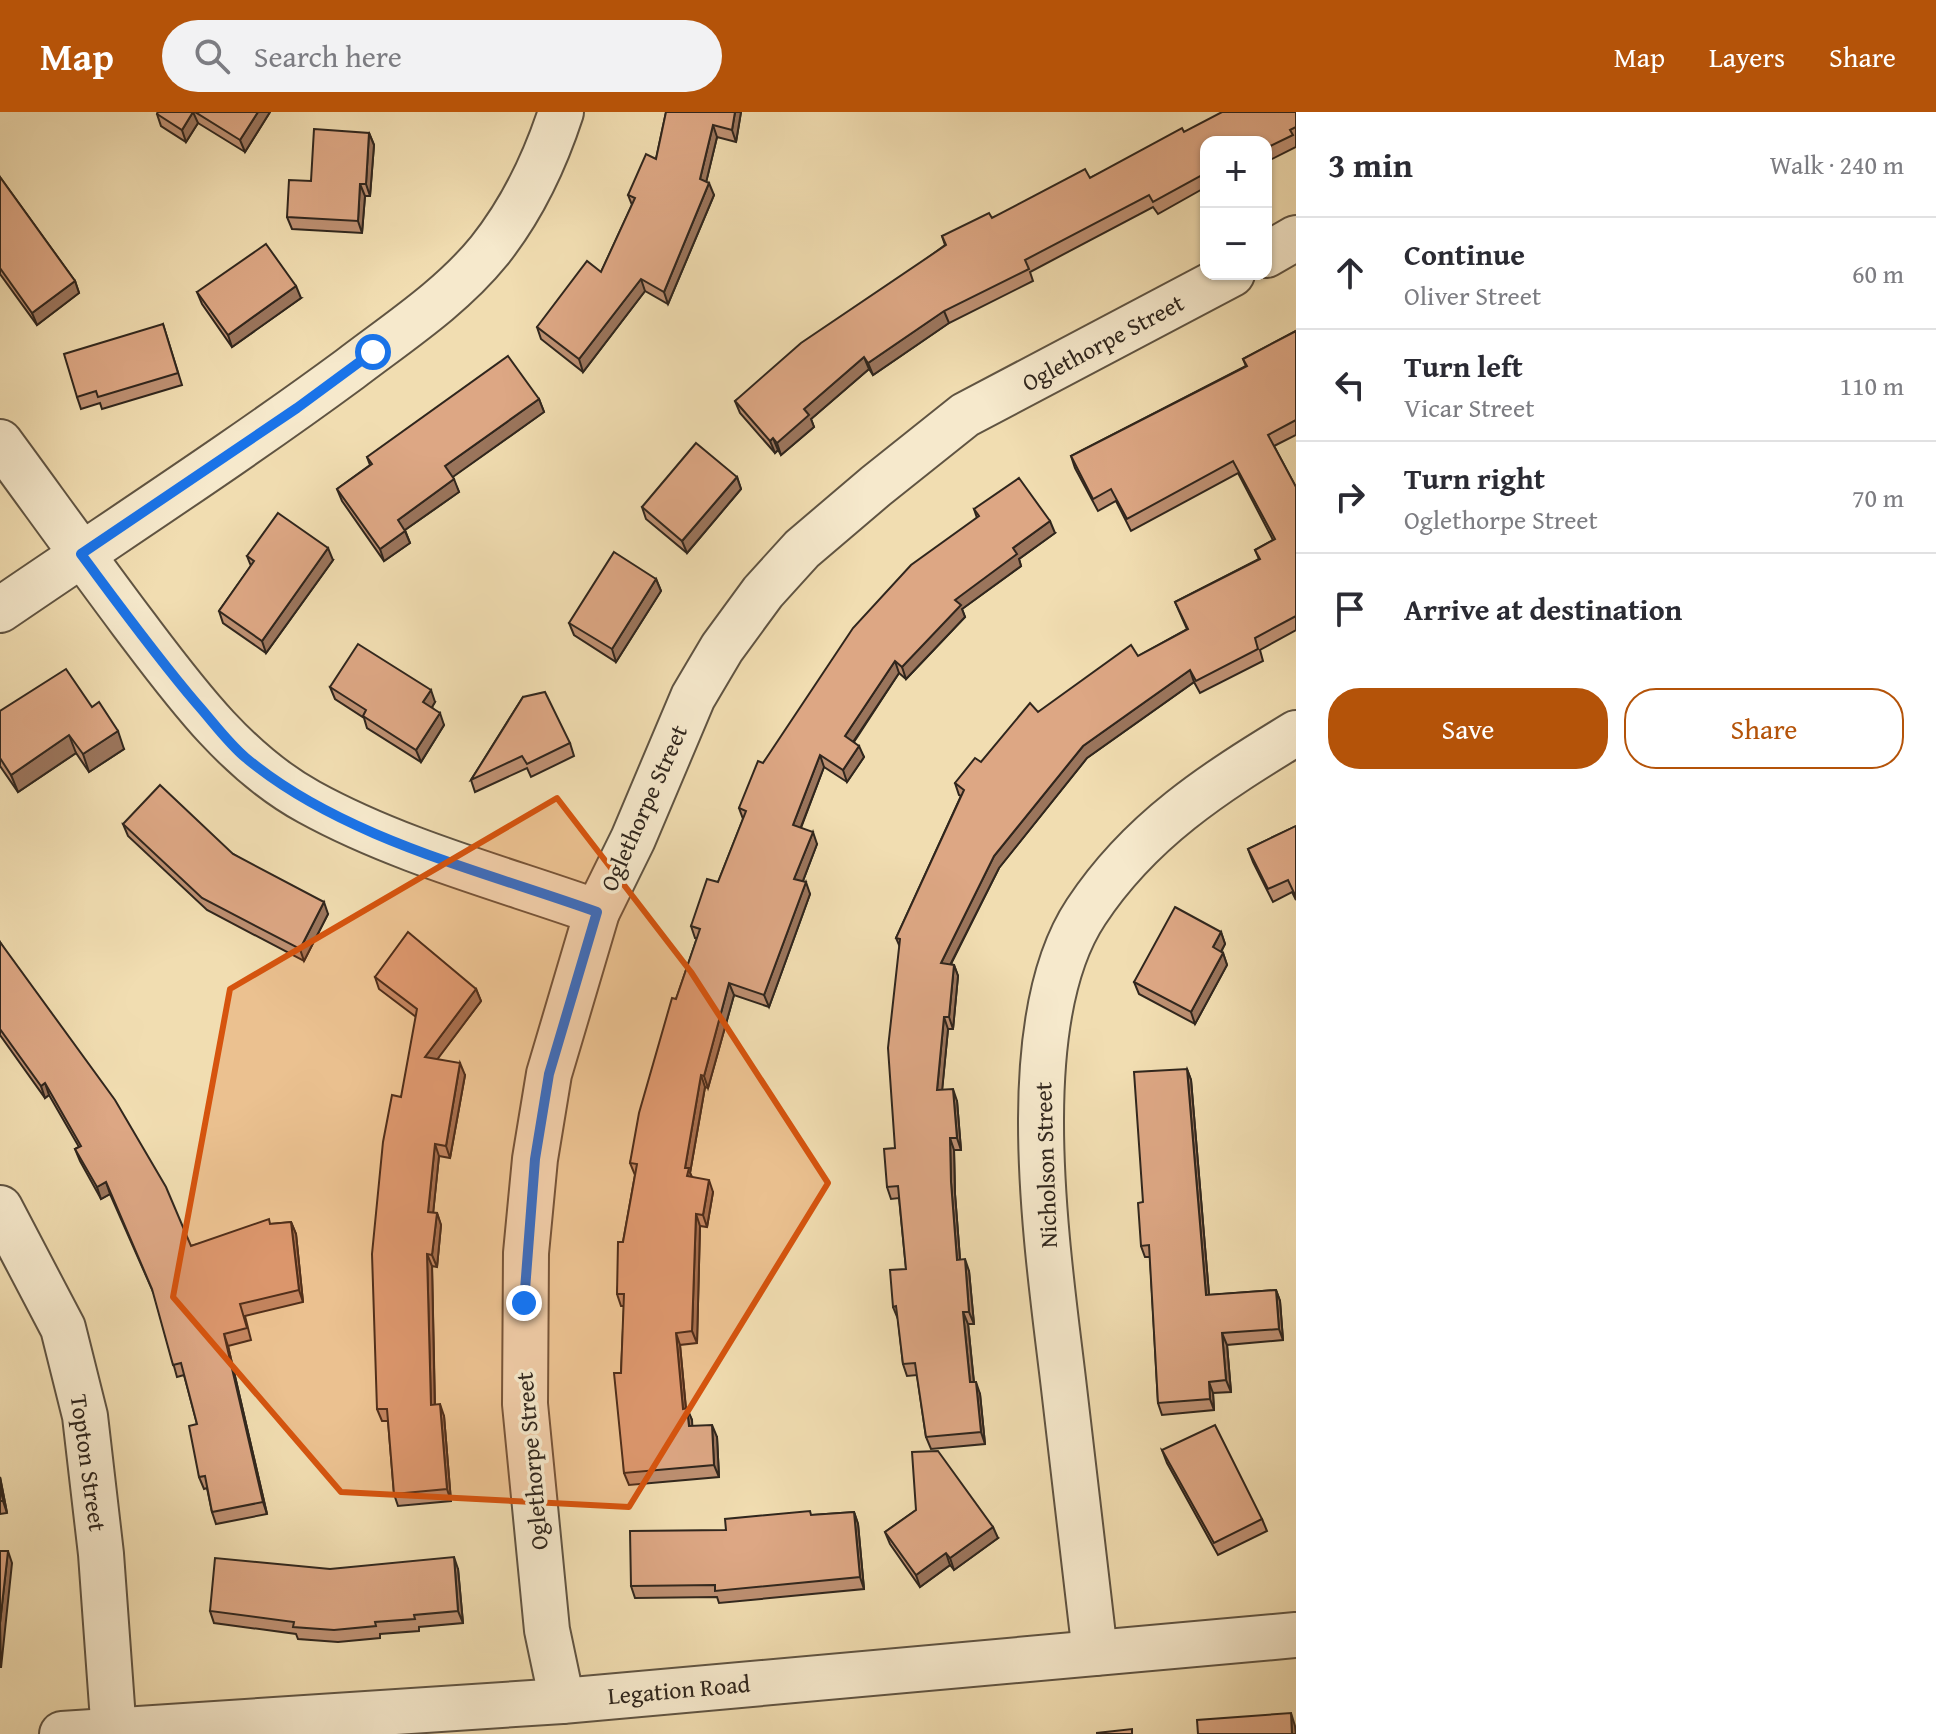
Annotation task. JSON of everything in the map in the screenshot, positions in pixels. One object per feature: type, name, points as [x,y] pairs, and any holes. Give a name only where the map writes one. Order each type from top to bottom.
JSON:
[{"type":"street","points":[[0,610],[297,408],[454,287],[489,252],[517,210],[538,171],[555,114]]},
{"type":"street","points":[[1272,252],[1296,238]]},
{"type":"street","name":"Oglethorpe Street","points":[[562,1701],[547,1630],[525,1404],[526,1253],[549,1074],[597,912],[633,839],[693,697],[722,648],[763,592],[802,549],[965,415],[1221,280]]},
{"type":"street","points":[[0,442],[167,669],[243,756],[269,777],[307,801],[364,829],[597,912]]},
{"type":"street","name":"Nicholson Street","points":[[1095,1653],[1049,1258],[1043,1172],[1044,1060],[1062,960],[1086,912],[1145,841],[1201,792],[1296,733]]},
{"type":"street","name":"Topton Street","points":[[0,1208],[63,1328],[85,1416],[101,1554],[114,1731]]},
{"type":"street","name":"Legation Road","points":[[62,1734],[562,1701],[1296,1635]]},
{"type":"highlighted area","points":[[557,798],[691,972],[828,1183],[629,1507],[341,1492],[173,1297],[230,989]]},
{"type":"building","points":[[158,112],[193,112],[182,130]]},
{"type":"building","points":[[195,112],[258,112],[240,140]]},
{"type":"building","points":[[666,112],[735,112],[732,130],[713,125],[700,179],[709,183],[664,292],[641,279],[579,359],[537,327],[587,261],[601,272],[635,198],[628,195],[646,154],[656,159]]},
{"type":"building","points":[[1222,112],[1296,112],[1296,127],[1290,130],[1293,135],[1272,145],[1272,136],[1200,136],[1200,176],[1153,202],[1149,195],[1025,260],[1029,269],[944,311],[868,363],[864,357],[804,409],[809,415],[777,443],[773,438],[770,441],[735,401],[801,343],[946,245],[942,236],[989,213],[992,218],[1085,169],[1090,178],[1182,128],[1184,132]]},
{"type":"building","points":[[314,129],[369,133],[366,184],[360,184],[358,221],[287,217],[289,180],[311,181]]},
{"type":"building","points":[[0,177],[75,281],[32,313],[0,268]]},
{"type":"building","points":[[266,244],[296,286],[228,335],[197,292]]},
{"type":"building","points":[[163,324],[178,373],[98,397],[96,391],[77,397],[64,354]]},
{"type":"building","points":[[1296,331],[1296,420],[1268,435],[1296,487],[1296,616],[1255,638],[1258,649],[1196,681],[1190,670],[1083,746],[994,856],[941,963],[954,965],[949,1017],[944,1017],[937,1090],[953,1089],[957,1138],[950,1138],[951,1182],[957,1260],[965,1259],[969,1312],[963,1312],[970,1382],[976,1382],[981,1432],[926,1437],[915,1363],[903,1364],[890,1270],[906,1269],[898,1186],[887,1187],[884,1149],[895,1148],[888,1048],[900,939],[896,938],[964,790],[955,783],[975,758],[981,762],[1030,703],[1038,712],[1131,645],[1138,656],[1188,629],[1175,602],[1260,559],[1255,550],[1275,539],[1233,461],[1127,519],[1111,489],[1093,499],[1071,456],[1247,366],[1243,359]]},
{"type":"building","points":[[508,356],[539,399],[445,466],[454,479],[398,520],[405,531],[380,549],[337,489],[372,464],[367,457]]},
{"type":"building","points":[[696,443],[737,477],[682,541],[642,507]]},
{"type":"building","points":[[1019,478],[1050,521],[1013,548],[1017,554],[955,600],[961,605],[902,667],[895,661],[845,736],[859,746],[843,770],[820,755],[793,825],[813,832],[794,879],[806,882],[764,995],[729,983],[704,1076],[701,1075],[685,1168],[689,1168],[687,1176],[709,1180],[703,1215],[696,1214],[692,1331],[676,1333],[683,1409],[687,1408],[689,1426],[712,1425],[714,1465],[624,1473],[614,1373],[621,1373],[624,1294],[617,1294],[618,1242],[623,1242],[637,1164],[630,1163],[639,1113],[672,998],[676,999],[700,929],[691,926],[707,879],[718,882],[746,811],[739,808],[758,761],[763,763],[853,628],[911,565],[979,516],[974,509]]},
{"type":"building","points":[[278,513],[328,548],[262,641],[219,611],[254,561],[247,556]]},
{"type":"building","points":[[614,552],[656,579],[612,649],[569,623]]},
{"type":"building","points":[[358,644],[431,690],[423,702],[440,713],[416,750],[363,716],[366,710],[330,687]]},
{"type":"building","points":[[66,669],[92,707],[99,702],[118,731],[83,754],[69,735],[11,775],[0,758],[0,711]]},
{"type":"building","points":[[545,692],[570,743],[527,764],[522,756],[471,780],[523,697]]},
{"type":"building","points":[[160,785],[233,854],[324,902],[300,949],[202,898],[123,824]]},
{"type":"building","points":[[1296,826],[1296,897],[1288,880],[1268,889],[1248,849]]},
{"type":"building","points":[[1175,907],[1221,932],[1213,947],[1223,953],[1191,1012],[1134,982]]},
{"type":"building","points":[[408,932],[476,989],[425,1057],[460,1063],[446,1146],[435,1144],[428,1212],[437,1213],[432,1255],[427,1254],[431,1405],[440,1404],[447,1489],[394,1494],[387,1409],[377,1409],[372,1254],[383,1142],[392,1095],[401,1097],[417,1009],[375,977]]},
{"type":"building","points":[[0,942],[115,1100],[166,1187],[191,1246],[269,1219],[270,1224],[291,1222],[299,1290],[240,1304],[247,1328],[224,1334],[263,1502],[212,1512],[205,1476],[199,1477],[189,1426],[197,1424],[181,1363],[173,1365],[152,1289],[106,1182],[97,1187],[75,1149],[81,1146],[45,1083],[41,1086],[0,1029]]},
{"type":"building","points":[[1187,1069],[1206,1295],[1276,1290],[1279,1329],[1222,1333],[1226,1380],[1209,1382],[1210,1399],[1158,1403],[1149,1245],[1141,1246],[1138,1203],[1143,1202],[1134,1072]]},
{"type":"building","points":[[1215,1425],[1262,1519],[1214,1543],[1162,1450]]},
{"type":"building","points":[[938,1451],[993,1527],[950,1558],[946,1553],[916,1575],[885,1532],[916,1510],[912,1452]]},
{"type":"building","points":[[810,1511],[811,1515],[854,1512],[860,1577],[715,1591],[715,1585],[631,1586],[630,1531],[726,1530],[725,1519]]},
{"type":"building","points":[[0,1551],[8,1551],[0,1623]]},
{"type":"building","points":[[454,1557],[458,1611],[414,1615],[415,1619],[375,1622],[376,1626],[334,1630],[293,1627],[294,1622],[210,1611],[215,1558],[330,1569]]},
{"type":"building","points":[[1291,1713],[1292,1734],[1198,1734],[1197,1720]]},
{"type":"building","points":[[1132,1729],[1132,1734],[1097,1734],[1097,1733]]},
{"type":"route","points":[[373,352],[297,408],[81,554],[167,669],[243,756],[269,777],[307,801],[364,829],[597,912],[549,1074],[535,1159],[524,1303]]}]
